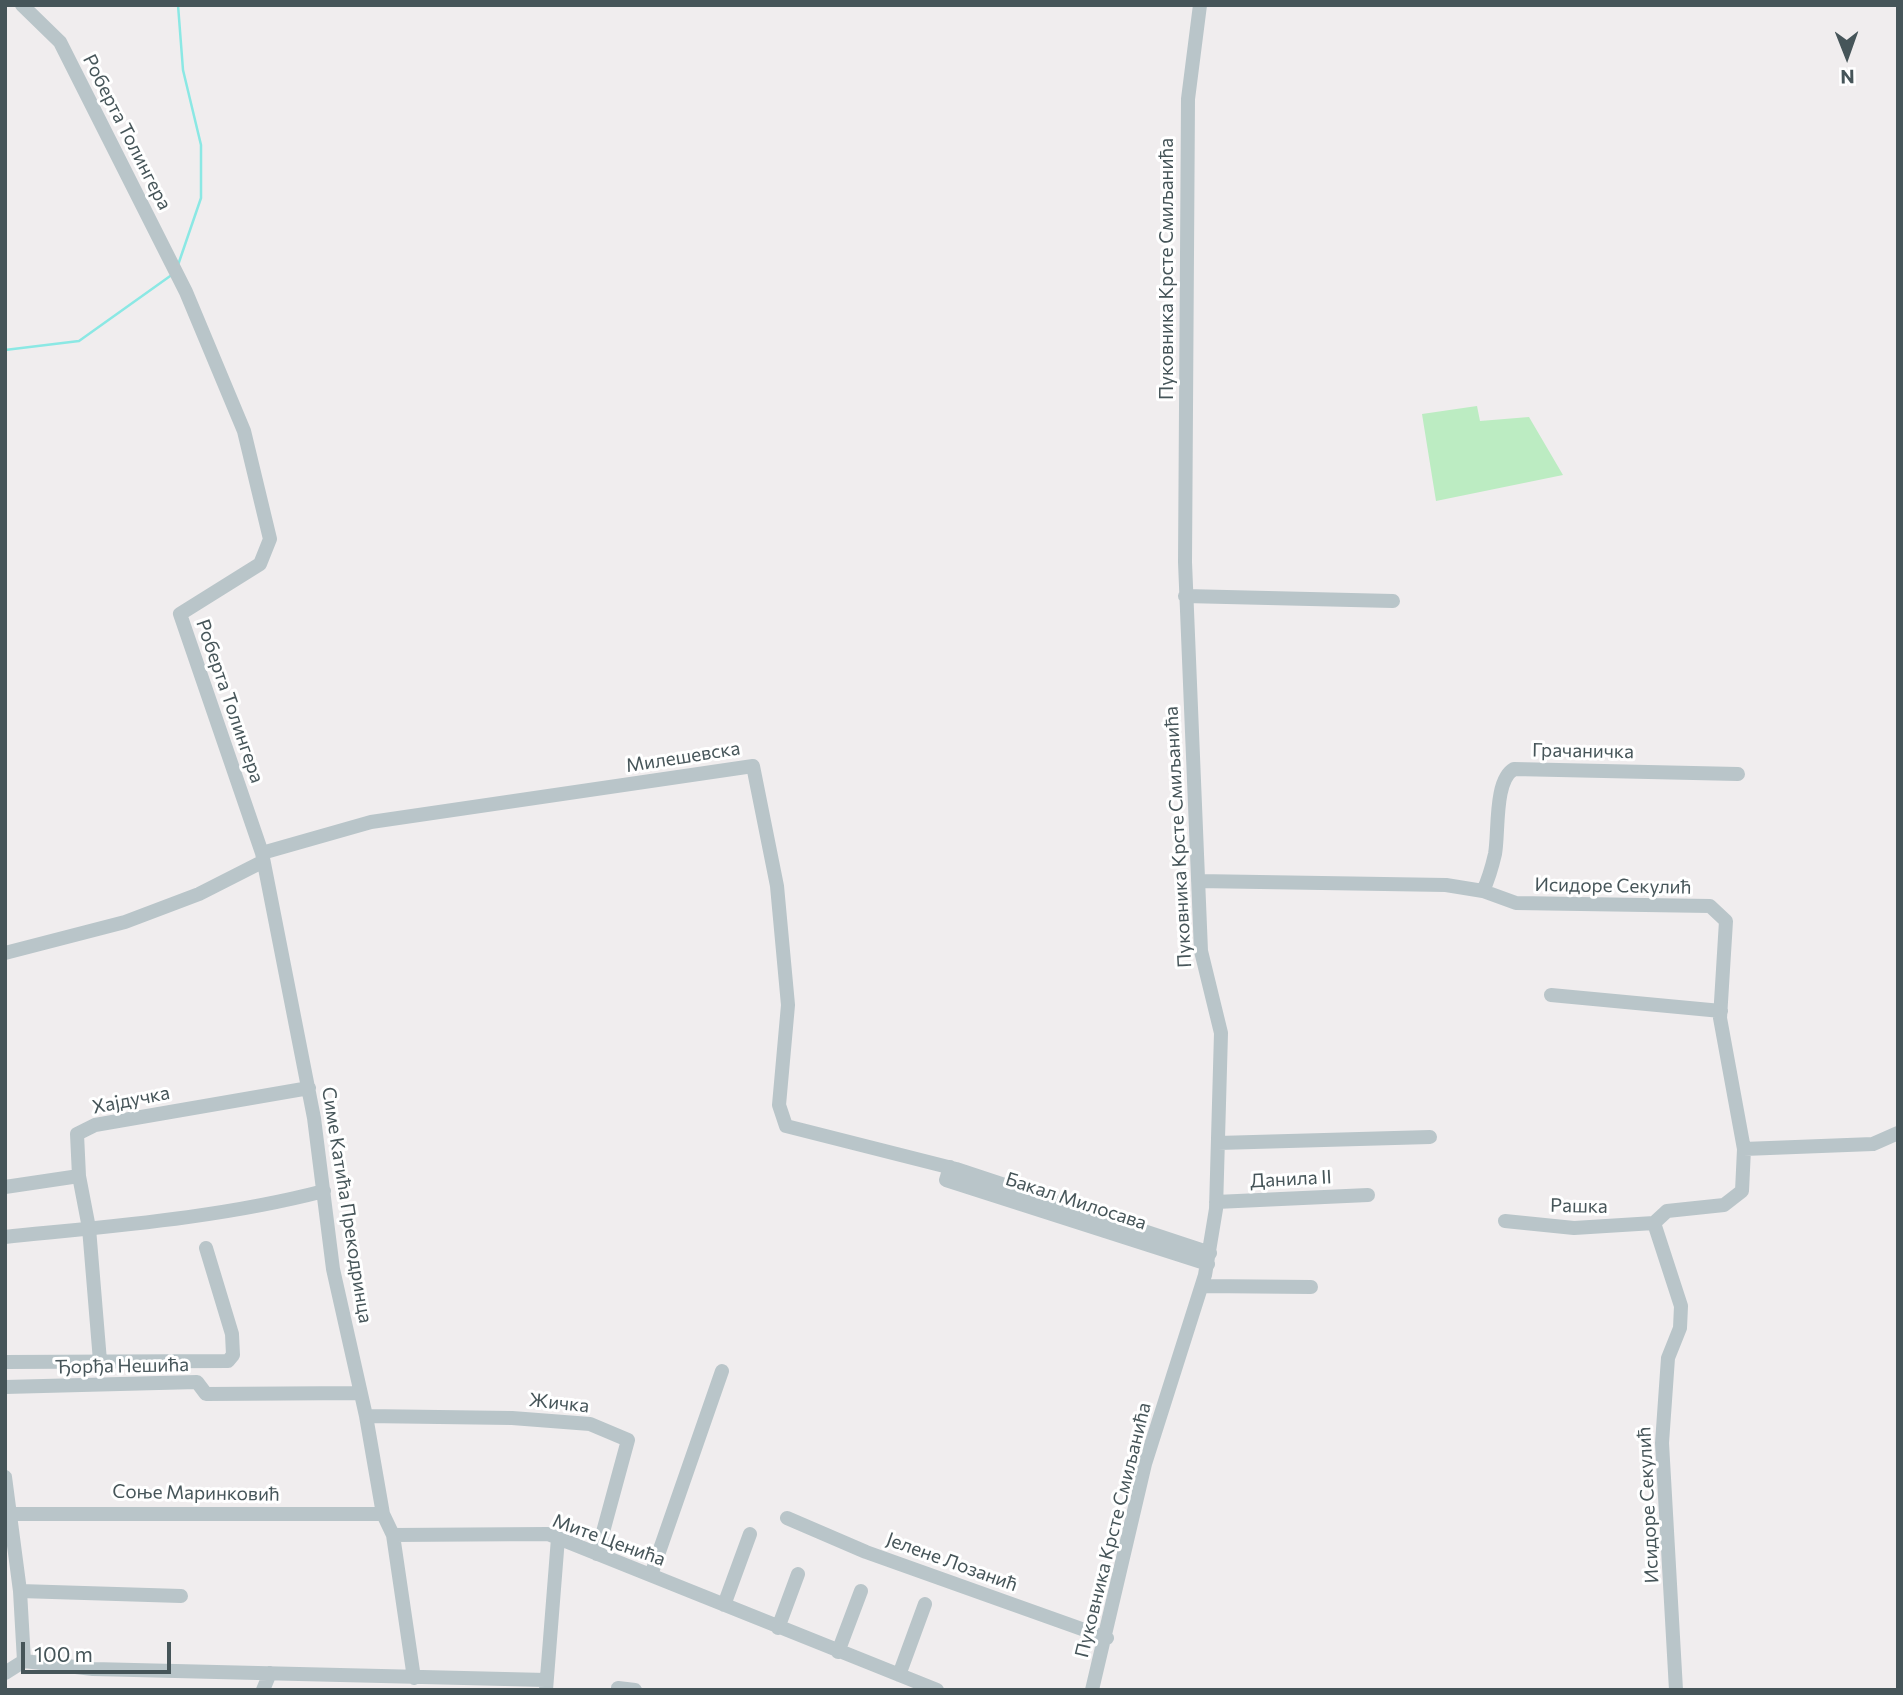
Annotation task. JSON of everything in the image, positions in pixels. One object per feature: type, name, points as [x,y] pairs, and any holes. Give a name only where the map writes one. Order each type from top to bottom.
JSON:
[{"type":"street","name":"Роберта Толингера","points":[[22,5],[60,42],[186,292],[244,431],[270,539],[260,564],[180,614],[262,858]]},
{"type":"street","name":"Пуковника Крсте Смиљанића","points":[[1092,1690],[1107,1638],[1145,1464],[1202,1286],[1209,1258],[1216,1202],[1221,1033],[1201,951],[1185,596],[1188,99],[1200,5]]},
{"type":"street","points":[[1185,596],[1393,600]]},
{"type":"street","name":"Милешевска","points":[[262,858],[371,821],[752,766],[777,886],[789,1005],[779,1105],[786,1126]]},
{"type":"street","name":"Грачаничка","points":[[1483,891],[1496,850],[1502,785],[1507,773],[1514,769],[1738,774]]},
{"type":"street","points":[[5,953],[125,922],[199,894],[262,858]]},
{"type":"street","name":"Симе Катића Прекодринца","points":[[262,858],[309,1088],[333,1269],[366,1416],[383,1514],[393,1535],[414,1678]]},
{"type":"street","name":"Исидоре Секулић","points":[[1198,881],[1446,885],[1483,891],[1516,903],[1710,906],[1726,921],[1721,1011],[1744,1149],[1742,1191],[1724,1205],[1667,1211],[1654,1223],[1681,1306],[1680,1328],[1668,1358],[1662,1443],[1676,1690]]},
{"type":"street","points":[[1551,995],[1721,1011]]},
{"type":"street","name":"Хајдучка","points":[[79,1176],[75,1138],[86,1128],[309,1088]]},
{"type":"street","name":"Бакал Милосава","points":[[786,1126],[950,1167],[946,1180],[1209,1258]]},
{"type":"street","points":[[1744,1149],[1873,1144],[1898,1133]]},
{"type":"street","points":[[1218,1143],[1430,1137]]},
{"type":"street","points":[[5,1187],[79,1176],[89,1228],[100,1361]]},
{"type":"street","points":[[5,1237],[270,1205],[324,1191]]},
{"type":"street","name":"Данила II","points":[[1216,1202],[1368,1195]]},
{"type":"street","name":"Рашка","points":[[1505,1221],[1574,1228],[1654,1223]]},
{"type":"street","points":[[5,1362],[228,1361],[233,1355],[232,1334],[206,1248]]},
{"type":"street","points":[[1202,1286],[1311,1287]]},
{"type":"street","points":[[651,1575],[722,1371]]},
{"type":"street","name":"Ђорђа Нешића","points":[[5,1387],[197,1382],[206,1394],[361,1393]]},
{"type":"street","name":"Жичка","points":[[366,1416],[512,1418],[590,1424],[628,1440],[597,1554]]},
{"type":"street","points":[[5,1477],[20,1591],[24,1661]]},
{"type":"street","name":"Соње Маринковић","points":[[10,1514],[383,1514]]},
{"type":"street","name":"Јелене Лозанић","points":[[787,1518],[878,1556],[1107,1638]]},
{"type":"street","name":"Мите Ценића","points":[[393,1535],[548,1534],[937,1690]]},
{"type":"street","points":[[724,1605],[750,1534]]},
{"type":"street","points":[[5,1673],[24,1661],[93,1669],[414,1678],[546,1685],[558,1538]]},
{"type":"street","points":[[778,1628],[798,1574]]},
{"type":"street","points":[[20,1591],[181,1596]]},
{"type":"street","points":[[838,1652],[861,1591]]},
{"type":"street","points":[[900,1675],[925,1604]]},
{"type":"street","points":[[264,1690],[270,1673]]},
{"type":"street","points":[[618,1688],[635,1690]]},
{"type":"green space","points":[[1477,406],[1480,421],[1529,417],[1563,475],[1436,501],[1422,414]]},
{"type":"waterway","points":[[178,5],[183,70],[201,145],[201,198],[178,265]]},
{"type":"waterway","points":[[5,350],[79,341],[173,274]]}]
